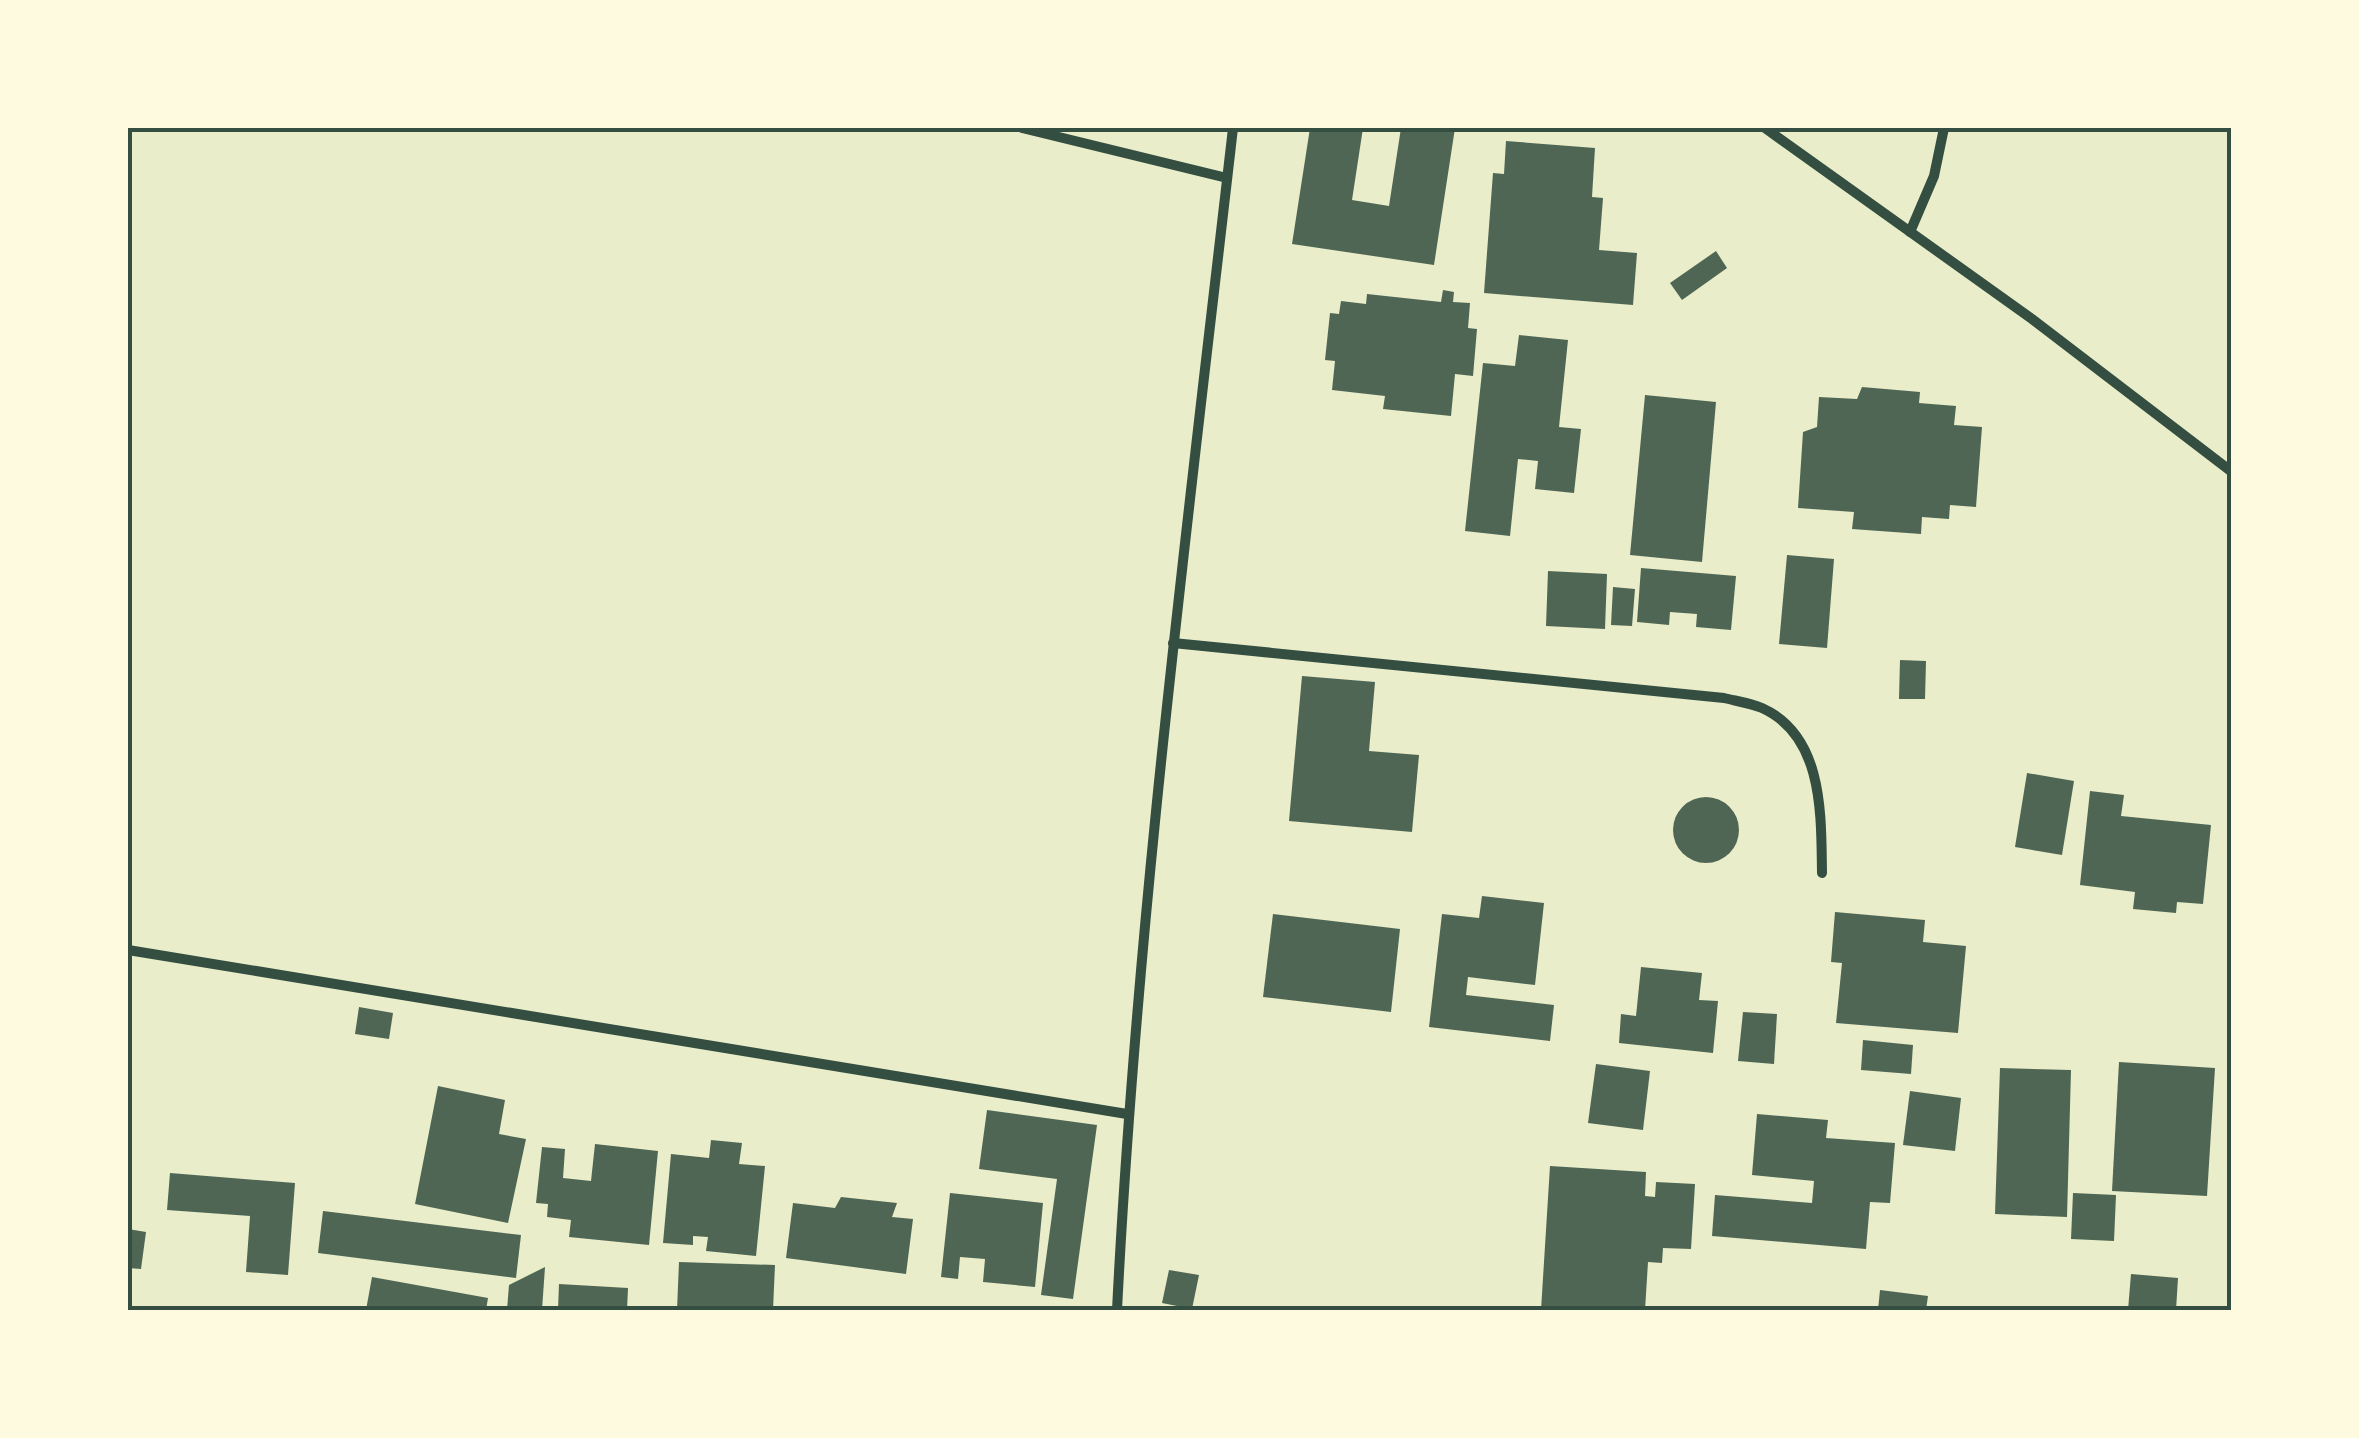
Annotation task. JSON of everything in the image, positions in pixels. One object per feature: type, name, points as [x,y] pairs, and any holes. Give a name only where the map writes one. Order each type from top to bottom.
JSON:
[{"type":"street","points":[[1022,128],[1227,178]]},
{"type":"street","points":[[1118,1310],[1127,1114],[1173,644],[1233,128]]},
{"type":"street","points":[[1764,128],[2032,320],[2232,472]]},
{"type":"street","points":[[1910,232],[1934,176],[1944,128]]},
{"type":"street","points":[[1173,644],[1724,698],[1760,707],[1786,723],[1811,763],[1821,804],[1822,873]]},
{"type":"street","points":[[128,950],[1127,1114]]},
{"type":"building","points":[[1310,128],[1363,128],[1352,200],[1389,206],[1401,128],[1455,128],[1434,265],[1292,244]]},
{"type":"building","points":[[1506,141],[1595,148],[1592,197],[1603,198],[1599,250],[1637,253],[1633,305],[1484,293],[1493,173],[1504,174]]},
{"type":"building","points":[[1716,251],[1727,268],[1682,300],[1670,283]]},
{"type":"building","points":[[1443,290],[1454,292],[1453,302],[1470,303],[1468,328],[1477,329],[1473,376],[1455,374],[1451,416],[1383,409],[1385,396],[1332,390],[1335,361],[1325,360],[1330,313],[1339,314],[1341,301],[1366,304],[1367,294],[1441,302]]},
{"type":"building","points":[[1519,335],[1568,340],[1559,427],[1581,429],[1574,493],[1535,489],[1538,461],[1518,459],[1510,536],[1465,531],[1483,363],[1515,366]]},
{"type":"building","points":[[1862,387],[1920,392],[1919,403],[1956,406],[1954,425],[1982,427],[1976,507],[1950,505],[1949,519],[1922,517],[1921,534],[1852,529],[1854,512],[1798,508],[1803,432],[1817,427],[1819,397],[1857,399]]},
{"type":"building","points":[[1645,395],[1716,402],[1702,562],[1630,555]]},
{"type":"building","points":[[1787,555],[1834,559],[1827,648],[1779,644]]},
{"type":"building","points":[[1641,568],[1736,576],[1731,630],[1696,627],[1697,614],[1670,612],[1669,625],[1637,622]]},
{"type":"building","points":[[1548,571],[1607,574],[1605,629],[1546,626]]},
{"type":"building","points":[[1613,587],[1635,589],[1632,626],[1611,625]]},
{"type":"building","points":[[1900,660],[1926,661],[1925,699],[1899,699]]},
{"type":"building","points":[[1302,676],[1375,682],[1369,751],[1419,755],[1412,832],[1289,821]]},
{"type":"building","points":[[2027,773],[2074,781],[2062,855],[2015,847]]},
{"type":"building","points":[[2090,791],[2124,795],[2121,816],[2211,825],[2203,904],[2177,902],[2176,913],[2133,909],[2135,892],[2080,885]]},
{"type":"building","points":[[1706,797],[1729,807],[1739,830],[1729,853],[1706,863],[1683,853],[1673,830],[1683,807]]},
{"type":"building","points":[[1482,896],[1544,903],[1535,985],[1468,977],[1466,995],[1554,1005],[1550,1041],[1429,1027],[1442,914],[1479,918]]},
{"type":"building","points":[[1835,912],[1925,920],[1923,942],[1966,946],[1958,1033],[1836,1023],[1842,963],[1831,962]]},
{"type":"building","points":[[1273,914],[1400,929],[1391,1012],[1263,997]]},
{"type":"building","points":[[1641,967],[1702,973],[1699,1000],[1718,1001],[1713,1053],[1619,1043],[1621,1014],[1636,1016]]},
{"type":"building","points":[[359,1007],[393,1013],[389,1039],[355,1034]]},
{"type":"building","points":[[1743,1012],[1777,1014],[1774,1064],[1738,1061]]},
{"type":"building","points":[[1863,1040],[1913,1045],[1911,1074],[1861,1070]]},
{"type":"building","points":[[2119,1062],[2215,1068],[2207,1196],[2112,1191]]},
{"type":"building","points":[[1596,1064],[1650,1071],[1643,1130],[1588,1123]]},
{"type":"building","points":[[2000,1068],[2071,1070],[2067,1217],[1995,1214]]},
{"type":"building","points":[[438,1086],[505,1100],[499,1134],[526,1139],[508,1223],[415,1204]]},
{"type":"building","points":[[1910,1091],[1961,1098],[1955,1151],[1903,1145]]},
{"type":"building","points":[[987,1110],[1097,1125],[1073,1299],[1041,1295],[1057,1179],[979,1169]]},
{"type":"building","points":[[1757,1114],[1828,1120],[1826,1138],[1895,1143],[1890,1203],[1870,1202],[1866,1249],[1712,1236],[1715,1195],[1812,1203],[1814,1181],[1752,1175]]},
{"type":"building","points":[[711,1140],[742,1143],[739,1164],[765,1166],[756,1256],[706,1251],[708,1237],[693,1236],[693,1245],[663,1243],[671,1154],[709,1158]]},
{"type":"building","points":[[595,1144],[658,1151],[649,1245],[569,1237],[571,1220],[547,1217],[548,1204],[536,1203],[542,1147],[565,1149],[563,1178],[591,1181]]},
{"type":"building","points":[[1550,1166],[1646,1172],[1645,1196],[1655,1197],[1656,1182],[1695,1184],[1691,1249],[1663,1248],[1662,1263],[1648,1262],[1645,1310],[1541,1310]]},
{"type":"building","points":[[170,1173],[295,1183],[288,1275],[246,1272],[250,1216],[167,1210]]},
{"type":"building","points":[[950,1193],[1043,1203],[1035,1287],[983,1282],[985,1259],[960,1257],[958,1279],[941,1277]]},
{"type":"building","points":[[2073,1193],[2116,1195],[2114,1241],[2071,1239]]},
{"type":"building","points":[[841,1197],[897,1203],[892,1217],[913,1219],[906,1274],[786,1258],[793,1203],[835,1208]]},
{"type":"building","points":[[323,1211],[521,1235],[516,1278],[318,1253]]},
{"type":"building","points":[[128,1229],[146,1232],[141,1269],[128,1268]]},
{"type":"building","points":[[679,1262],[775,1265],[773,1310],[677,1310]]},
{"type":"building","points":[[545,1267],[542,1310],[507,1310],[509,1285]]},
{"type":"building","points":[[1169,1270],[1199,1275],[1192,1309],[1162,1303]]},
{"type":"building","points":[[2131,1274],[2178,1278],[2176,1310],[2128,1310]]},
{"type":"building","points":[[372,1277],[488,1298],[486,1310],[366,1310]]},
{"type":"building","points":[[559,1284],[628,1288],[627,1310],[558,1310]]},
{"type":"building","points":[[1880,1290],[1928,1296],[1926,1310],[1878,1310]]}]
